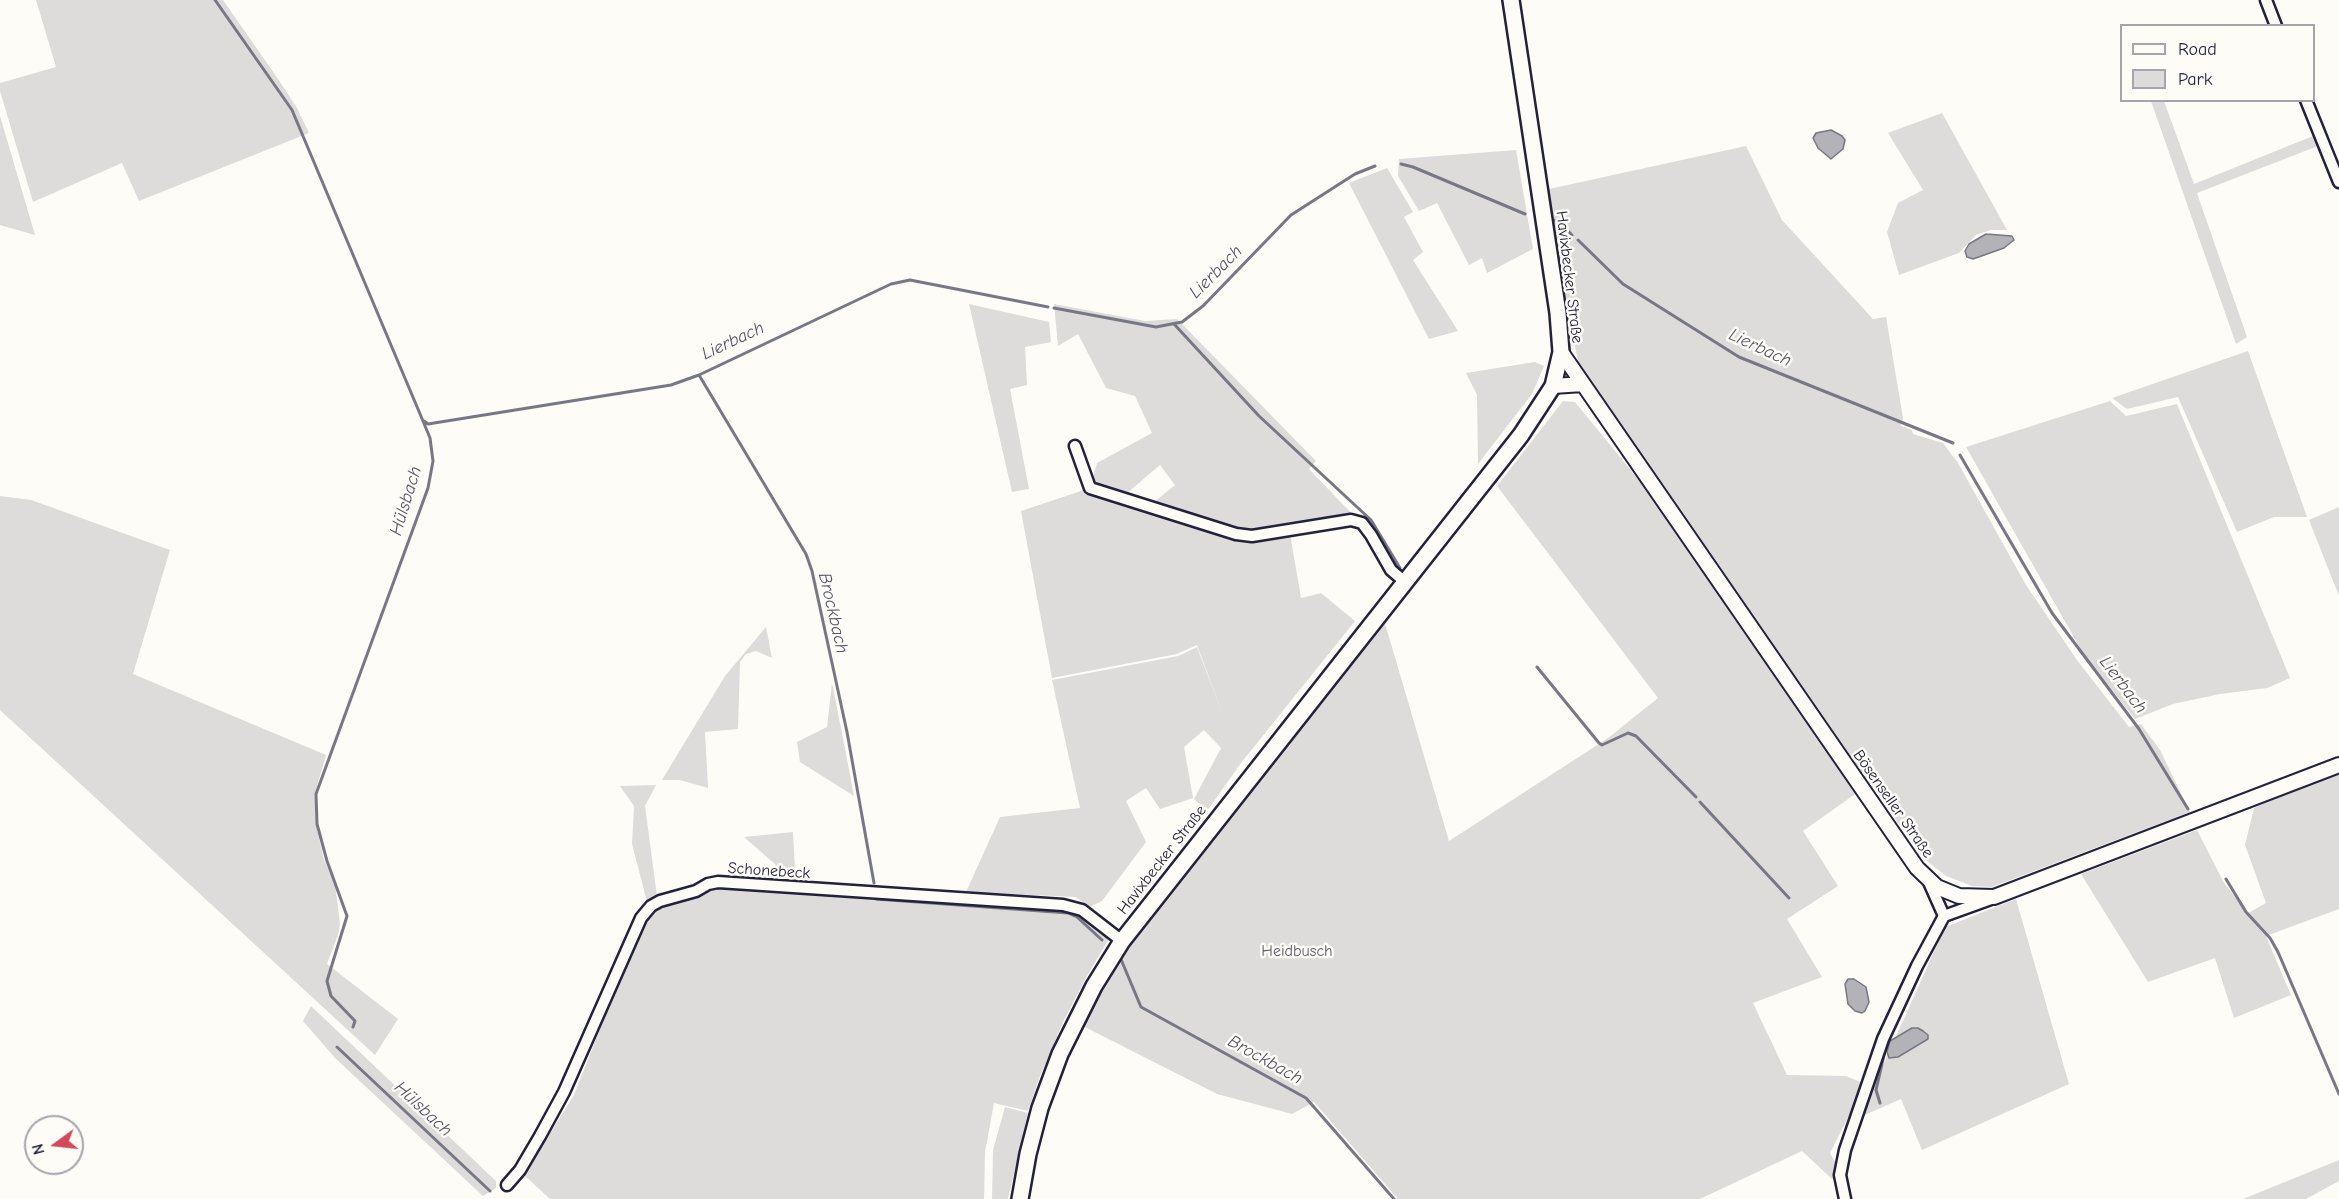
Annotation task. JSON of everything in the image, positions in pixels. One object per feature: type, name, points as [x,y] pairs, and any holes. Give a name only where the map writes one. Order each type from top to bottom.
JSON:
[{"type":"main road","name":"Havixbecker Straße","points":[[1020,1199],[1028,1154],[1060,1054],[1094,986],[1122,941],[1521,435],[1553,386],[1561,352],[1558,313],[1511,0]]},
{"type":"street","points":[[2266,0],[2275,24]]},
{"type":"street","points":[[2307,102],[2339,182]]},
{"type":"street","name":"Bösenseller Straße","points":[[1561,352],[1910,859],[1928,880],[1959,896],[1994,897],[2339,765]]},
{"type":"street","points":[[1553,386],[1583,384]]},
{"type":"street","points":[[1075,446],[1090,488],[1236,534],[1252,536],[1351,520],[1362,523],[1391,570],[1405,582]]},
{"type":"street","points":[[1928,880],[1944,916]]},
{"type":"street","name":"Schonebeck","points":[[507,1185],[535,1144],[564,1092],[641,918],[651,906],[660,901],[718,882],[1063,905],[1082,909],[1122,941]]},
{"type":"street","points":[[1845,1199],[1840,1175],[1845,1150],[1882,1039],[1917,966],[1944,916],[1994,897]]},
{"type":"green space","points":[[36,0],[223,0],[297,108],[309,133],[139,201],[122,163],[33,202],[0,91],[0,83],[56,67]]},
{"type":"green space","points":[[2151,102],[2164,102],[2194,184],[2313,136],[2318,146],[2197,193],[2247,337],[2236,344]]},
{"type":"green space","points":[[1942,113],[2007,230],[1991,230],[1976,235],[1959,253],[1899,275],[1887,232],[1898,203],[1923,190],[1888,133]]},
{"type":"green space","points":[[0,116],[35,235],[0,225]]},
{"type":"green space","points":[[1746,146],[1782,220],[1873,319],[1886,317],[1903,418],[1901,426],[1912,430],[1913,434],[1943,443],[1958,463],[2026,585],[2077,660],[2129,727],[2141,724],[2160,750],[2190,812],[1992,887],[1972,886],[1946,876],[1923,858],[1580,372],[1547,197],[1549,189]]},
{"type":"green space","points":[[1516,150],[1533,249],[1487,273],[1482,258],[1469,265],[1437,203],[1419,211],[1398,176],[1399,159]]},
{"type":"green space","points":[[1387,168],[1413,212],[1404,217],[1423,252],[1413,260],[1458,331],[1429,339],[1349,183]]},
{"type":"green space","points":[[969,304],[1049,322],[1051,342],[1025,347],[1027,385],[1010,389],[1029,489],[1012,492]]},
{"type":"green space","points":[[1054,304],[1145,321],[1177,319],[1316,461],[1309,469],[1357,519],[1350,517],[1253,530],[1237,530],[1153,503],[1175,485],[1160,465],[1126,494],[1091,485],[1097,463],[1152,433],[1135,396],[1106,388],[1078,334],[1058,346]]},
{"type":"green space","points":[[2248,351],[2307,517],[2274,517],[2237,532],[2178,397],[2127,409],[2112,398]]},
{"type":"green space","points":[[1535,362],[1544,366],[1532,394],[1478,464],[1477,395],[1466,373]]},
{"type":"green space","name":"Heidbusch","points":[[1563,401],[1575,402],[1655,500],[1858,792],[1803,831],[1838,886],[1787,919],[1822,977],[1753,1003],[1787,1075],[1846,1076],[1865,1084],[1830,1153],[1838,1167],[1838,1178],[1832,1179],[1802,1151],[1700,1199],[1398,1199],[1314,1102],[1292,1114],[1217,1094],[1079,1024],[1125,943],[1384,620],[1449,841],[1608,738],[1658,698],[1497,486]]},
{"type":"green space","points":[[2110,401],[2126,416],[2177,404],[2290,678],[2267,688],[2220,694],[2173,704],[2135,719],[2084,655],[1966,447]]},
{"type":"green space","points":[[1090,488],[1235,540],[1252,540],[1290,534],[1301,598],[1321,593],[1355,621],[1241,763],[1207,811],[1194,799],[1221,748],[1204,730],[1184,747],[1193,798],[1160,809],[1146,788],[1126,801],[1146,842],[1102,901],[1090,907],[1075,897],[966,892],[1000,817],[1080,808],[1052,680],[1178,656],[1197,647],[1223,715],[1197,645],[1177,654],[1052,678],[1021,511]]},
{"type":"green space","points":[[0,496],[31,500],[170,550],[133,674],[326,755],[315,793],[316,825],[324,860],[335,885],[340,923],[327,964],[398,1019],[375,1055],[0,710]]},
{"type":"green space","points":[[2339,507],[2339,596],[2309,520]]},
{"type":"green space","points":[[766,627],[772,658],[756,651],[746,654],[740,662],[738,729],[705,732],[708,788],[680,780],[662,780],[725,676]]},
{"type":"green space","points":[[832,683],[854,796],[800,762],[797,742],[827,727]]},
{"type":"green space","points":[[2339,771],[2339,909],[2266,936],[2291,995],[2234,1018],[2215,958],[2148,982],[2081,874],[2197,830],[2224,883],[2248,913],[2266,903],[2245,845],[2254,808]]},
{"type":"green space","points":[[656,785],[645,806],[657,896],[647,902],[632,844],[634,806],[620,786]]},
{"type":"green space","points":[[793,832],[795,869],[802,881],[793,880],[744,837]]},
{"type":"green space","points":[[711,887],[1069,909],[1080,912],[1110,937],[1064,1020],[1028,1111],[994,1103],[985,1152],[984,1199],[550,1199],[524,1175],[574,1095],[643,920],[653,908]]},
{"type":"green space","points":[[2016,899],[2069,1084],[1922,1150],[1901,1099],[1860,1117],[1945,927]]},
{"type":"green space","points":[[311,1006],[496,1181],[496,1188],[483,1196],[335,1058],[303,1021]]},
{"type":"green space","points":[[1005,1107],[1028,1113],[1008,1199],[992,1199],[993,1150]]},
{"type":"green space","points":[[2339,1160],[2339,1181],[2306,1199],[2243,1199]]},
{"type":"shaded area","points":[[1831,130],[1845,140],[1843,149],[1831,159],[1818,148],[1813,138],[1816,133]]},
{"type":"shaded area","points":[[1986,234],[2012,236],[2014,240],[2004,248],[1973,259],[1967,257],[1965,251],[1969,244]]},
{"type":"shaded area","points":[[1848,979],[1854,979],[1866,987],[1869,1002],[1862,1013],[1855,1011],[1848,1004],[1845,984]]},
{"type":"shaded area","points":[[1912,1028],[1923,1031],[1928,1035],[1928,1039],[1898,1057],[1889,1058],[1887,1052],[1890,1041]]},
{"type":"waterway","name":"Hülsbach","points":[[215,0],[292,110],[430,438],[433,461],[428,488],[316,794],[317,824],[327,861],[347,916],[327,981],[331,996],[355,1021],[353,1027]]},
{"type":"waterway","name":"Lierbach","points":[[1401,164],[1525,214]]},
{"type":"waterway","name":"Lierbach","points":[[1054,308],[1156,327],[1182,322],[1203,306],[1291,215],[1355,174],[1375,166]]},
{"type":"waterway","name":"Lierbach","points":[[1554,220],[1572,235]]},
{"type":"waterway","name":"Lierbach","points":[[1578,240],[1623,284],[1739,357],[1953,443]]},
{"type":"waterway","name":"Lierbach","points":[[424,421],[428,424],[671,385],[699,375],[891,284],[910,280],[1048,307]]},
{"type":"waterway","points":[[1174,324],[1259,416],[1371,520],[1400,568]]},
{"type":"waterway","name":"Brockbach","points":[[699,375],[806,554],[812,571],[847,732],[874,883]]},
{"type":"waterway","name":"Lierbach","points":[[1960,455],[2052,613],[2139,729],[2188,809]]},
{"type":"waterway","points":[[1537,667],[1599,743],[1602,745],[1628,733],[1636,736],[1696,797]]},
{"type":"waterway","points":[[1700,802],[1789,898]]},
{"type":"waterway","name":"Lierbach","points":[[2226,879],[2246,912],[2270,938],[2278,952],[2339,1094]]},
{"type":"waterway","name":"Brockbach","points":[[876,899],[1068,913],[1077,917],[1102,940]]},
{"type":"waterway","name":"Brockbach","points":[[1120,957],[1141,1007],[1306,1098],[1394,1199]]},
{"type":"waterway","name":"Hülsbach","points":[[337,1047],[490,1191]]},
{"type":"waterway","points":[[1880,1103],[1876,1090],[1885,1051]]}]
